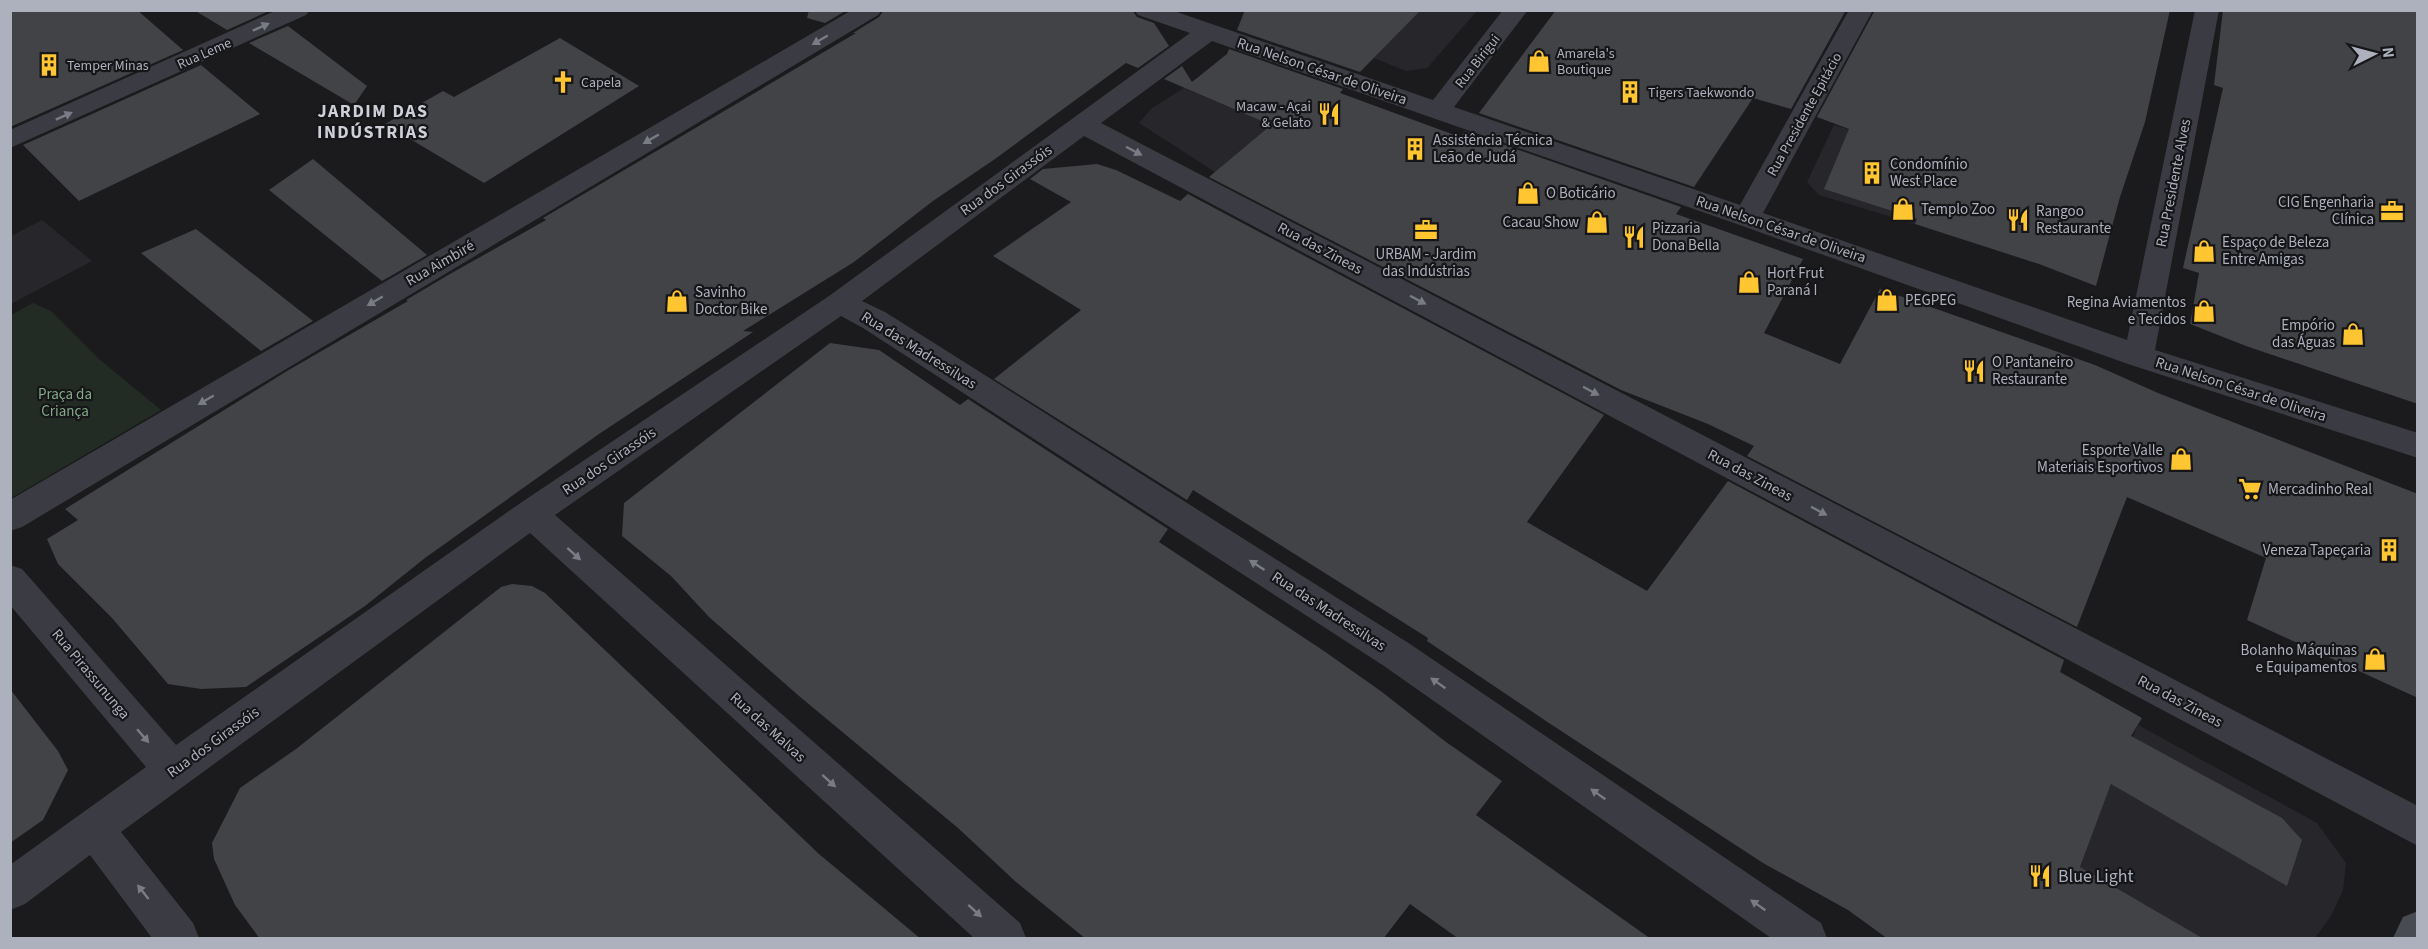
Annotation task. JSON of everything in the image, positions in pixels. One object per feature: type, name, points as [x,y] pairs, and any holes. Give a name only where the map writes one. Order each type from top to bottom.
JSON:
[{"type":"main road","points":[[2414,939],[2418,932]]},
{"type":"street","name":"Rua Leme","points":[[10,140],[298,10]]},
{"type":"street","name":"Rua Aimbiré","points":[[10,517],[870,10]]},
{"type":"street","name":"Rua Birigui","points":[[1438,111],[1516,10]]},
{"type":"street","name":"Rua Presidente Epitácio","points":[[1747,217],[1861,10]]},
{"type":"street","name":"Rua Presidente Alves","points":[[2139,356],[2207,10]]},
{"type":"street","name":"Rua Nelson César de Oliveira","points":[[1157,12],[1208,32],[1747,217],[2139,356],[2418,446]]},
{"type":"street","name":"Rua dos Girassóis","points":[[10,890],[173,770],[531,514],[840,303],[1208,32]]},
{"type":"street","name":"Rua das Zineas","points":[[1082,124],[2418,826]]},
{"type":"street","name":"Rua das Madressilvas","points":[[840,303],[874,320],[1397,655],[1806,939]]},
{"type":"street","name":"Rua das Malvas","points":[[531,514],[1005,939]]},
{"type":"street","name":"Rua Pirassununga","points":[[10,579],[173,770]]},
{"type":"street","points":[[94,829],[178,939]]},
{"type":"shaded area","points":[[1421,10],[1477,11],[1427,68],[1406,71],[1374,58]]},
{"type":"shaded area","points":[[1184,88],[1271,125],[1215,172],[1139,123],[1152,108]]},
{"type":"shaded area","points":[[1834,125],[1940,157],[1915,224],[1819,195],[1807,182]]},
{"type":"shaded area","points":[[42,220],[92,261],[11,304],[11,236]]},
{"type":"shaded area","points":[[2138,725],[2317,823],[2346,863],[2343,890],[2331,916],[2315,938],[2198,938],[2080,867],[2108,792]]},
{"type":"green space","name":"Praça da Criança","points":[[33,303],[51,311],[99,359],[161,410],[11,498],[11,315]]},
{"type":"building","points":[[10,10],[137,10],[183,50],[10,127]]},
{"type":"building","points":[[194,10],[268,10],[269,11],[227,30]]},
{"type":"building","points":[[809,10],[847,10],[825,23],[807,18]]},
{"type":"building","points":[[884,10],[1132,10],[1137,17],[1154,23],[1169,46],[1138,68],[1126,63],[995,159],[933,201],[854,262],[743,331],[753,332],[599,434],[425,558],[365,606],[246,687],[201,689],[168,684],[112,618],[58,564],[47,539],[78,520],[65,509],[287,371],[546,220],[543,218],[856,33],[853,33],[879,17]]},
{"type":"building","points":[[1245,10],[1421,10],[1360,72],[1237,30]]},
{"type":"building","points":[[1556,10],[1846,10],[1791,109],[1753,98],[1694,187],[1479,113]]},
{"type":"building","points":[[1875,10],[2170,10],[2145,122],[2120,197],[2096,286],[2039,264],[1915,224],[1917,219],[1824,189],[1849,129],[1817,117]]},
{"type":"building","points":[[2223,10],[2418,10],[2418,404],[2246,346],[2190,324],[2199,273],[2183,268],[2223,88],[2214,85]]},
{"type":"building","points":[[288,26],[367,86],[354,105],[249,43]]},
{"type":"building","points":[[560,38],[639,86],[484,183],[385,124],[443,91],[454,97]]},
{"type":"building","points":[[1229,49],[1343,89],[1340,93],[1460,137],[1465,131],[1681,207],[1676,214],[1803,259],[1764,333],[1840,364],[1880,289],[2095,365],[2158,393],[2418,494],[2418,698],[2247,620],[2266,558],[2127,497],[2077,627],[1747,456],[1754,446],[1708,424],[1621,390],[1209,177],[1271,125],[1164,79],[1182,66],[1192,82],[1227,54]]},
{"type":"building","points":[[201,65],[260,114],[79,201],[23,145]]},
{"type":"building","points":[[313,159],[427,255],[382,281],[269,190]]},
{"type":"building","points":[[1097,164],[1116,170],[1180,201],[1188,194],[1604,415],[1527,522],[1647,591],[1728,481],[2064,660],[2060,672],[2142,718],[2131,736],[2282,818],[2302,840],[2287,886],[2111,784],[2080,867],[2204,939],[1888,939],[1848,910],[1763,863],[1552,725],[1427,641],[1428,638],[1193,490],[1187,500],[994,379],[1081,310],[993,256],[1071,202],[1030,179],[1043,169]]},
{"type":"building","points":[[196,229],[313,321],[261,351],[141,253]]},
{"type":"building","points":[[830,343],[879,350],[960,405],[968,399],[1168,529],[1159,542],[1324,651],[1502,781],[1476,815],[1651,939],[1459,939],[1410,904],[1383,939],[1086,939],[1016,882],[958,828],[799,696],[709,617],[671,576],[622,536],[624,503]]},
{"type":"building","points":[[512,584],[532,586],[545,593],[819,854],[921,939],[260,939],[235,905],[214,859],[212,843],[240,788],[296,749],[501,587]]},
{"type":"building","points":[[10,689],[58,751],[68,770],[43,820],[10,843]]},
{"type":"place","name":"Amarela's Boutique","points":[[1539,61]]},
{"type":"place","name":"Temper Minas","points":[[49,65]]},
{"type":"place","name":"Capela","points":[[563,82]]},
{"type":"place","name":"Tigers Taekwondo","points":[[1630,92]]},
{"type":"place","name":"Macaw - Açai & Gelato","points":[[1329,114]]},
{"type":"place","name":"Assistência Técnica Leão de Judá","points":[[1415,149]]},
{"type":"place","name":"Condomínio West Place","points":[[1872,173]]},
{"type":"place","name":"O Boticário","points":[[1528,193]]},
{"type":"place","name":"Templo Zoo","points":[[1903,209]]},
{"type":"place","name":"CIG Engenharia Clínica","points":[[2392,211]]},
{"type":"place","name":"Rangoo Restaurante","points":[[2018,220]]},
{"type":"place","name":"Cacau Show","points":[[1597,222]]},
{"type":"place","name":"URBAM - Jardim das Indústrias","points":[[1426,230]]},
{"type":"place","name":"Pizzaria Dona Bella","points":[[1634,237]]},
{"type":"place","name":"Espaço de Beleza Entre Amigas","points":[[2204,251]]},
{"type":"place","name":"Hort Frut Paraná I","points":[[1749,282]]},
{"type":"place","name":"PEGPEG","points":[[1887,300]]},
{"type":"place","name":"Savinho Doctor Bike","points":[[677,301]]},
{"type":"place","name":"Regina Aviamentos e Tecidos","points":[[2204,311]]},
{"type":"place","name":"Empório das Águas","points":[[2353,334]]},
{"type":"place","name":"O Pantaneiro Restaurante","points":[[1974,371]]},
{"type":"place","name":"Esporte Valle Materiais Esportivos","points":[[2181,459]]},
{"type":"place","name":"Mercadinho Real","points":[[2250,489]]},
{"type":"place","name":"Veneza Tapeçaria","points":[[2389,550]]},
{"type":"place","name":"Bolanho Máquinas e Equipamentos","points":[[2375,659]]},
{"type":"place","name":"Blue Light","points":[[2040,876]]},
{"type":"district","name":"JARDIM DAS INDÚSTRIAS","points":[[373,121]]}]
